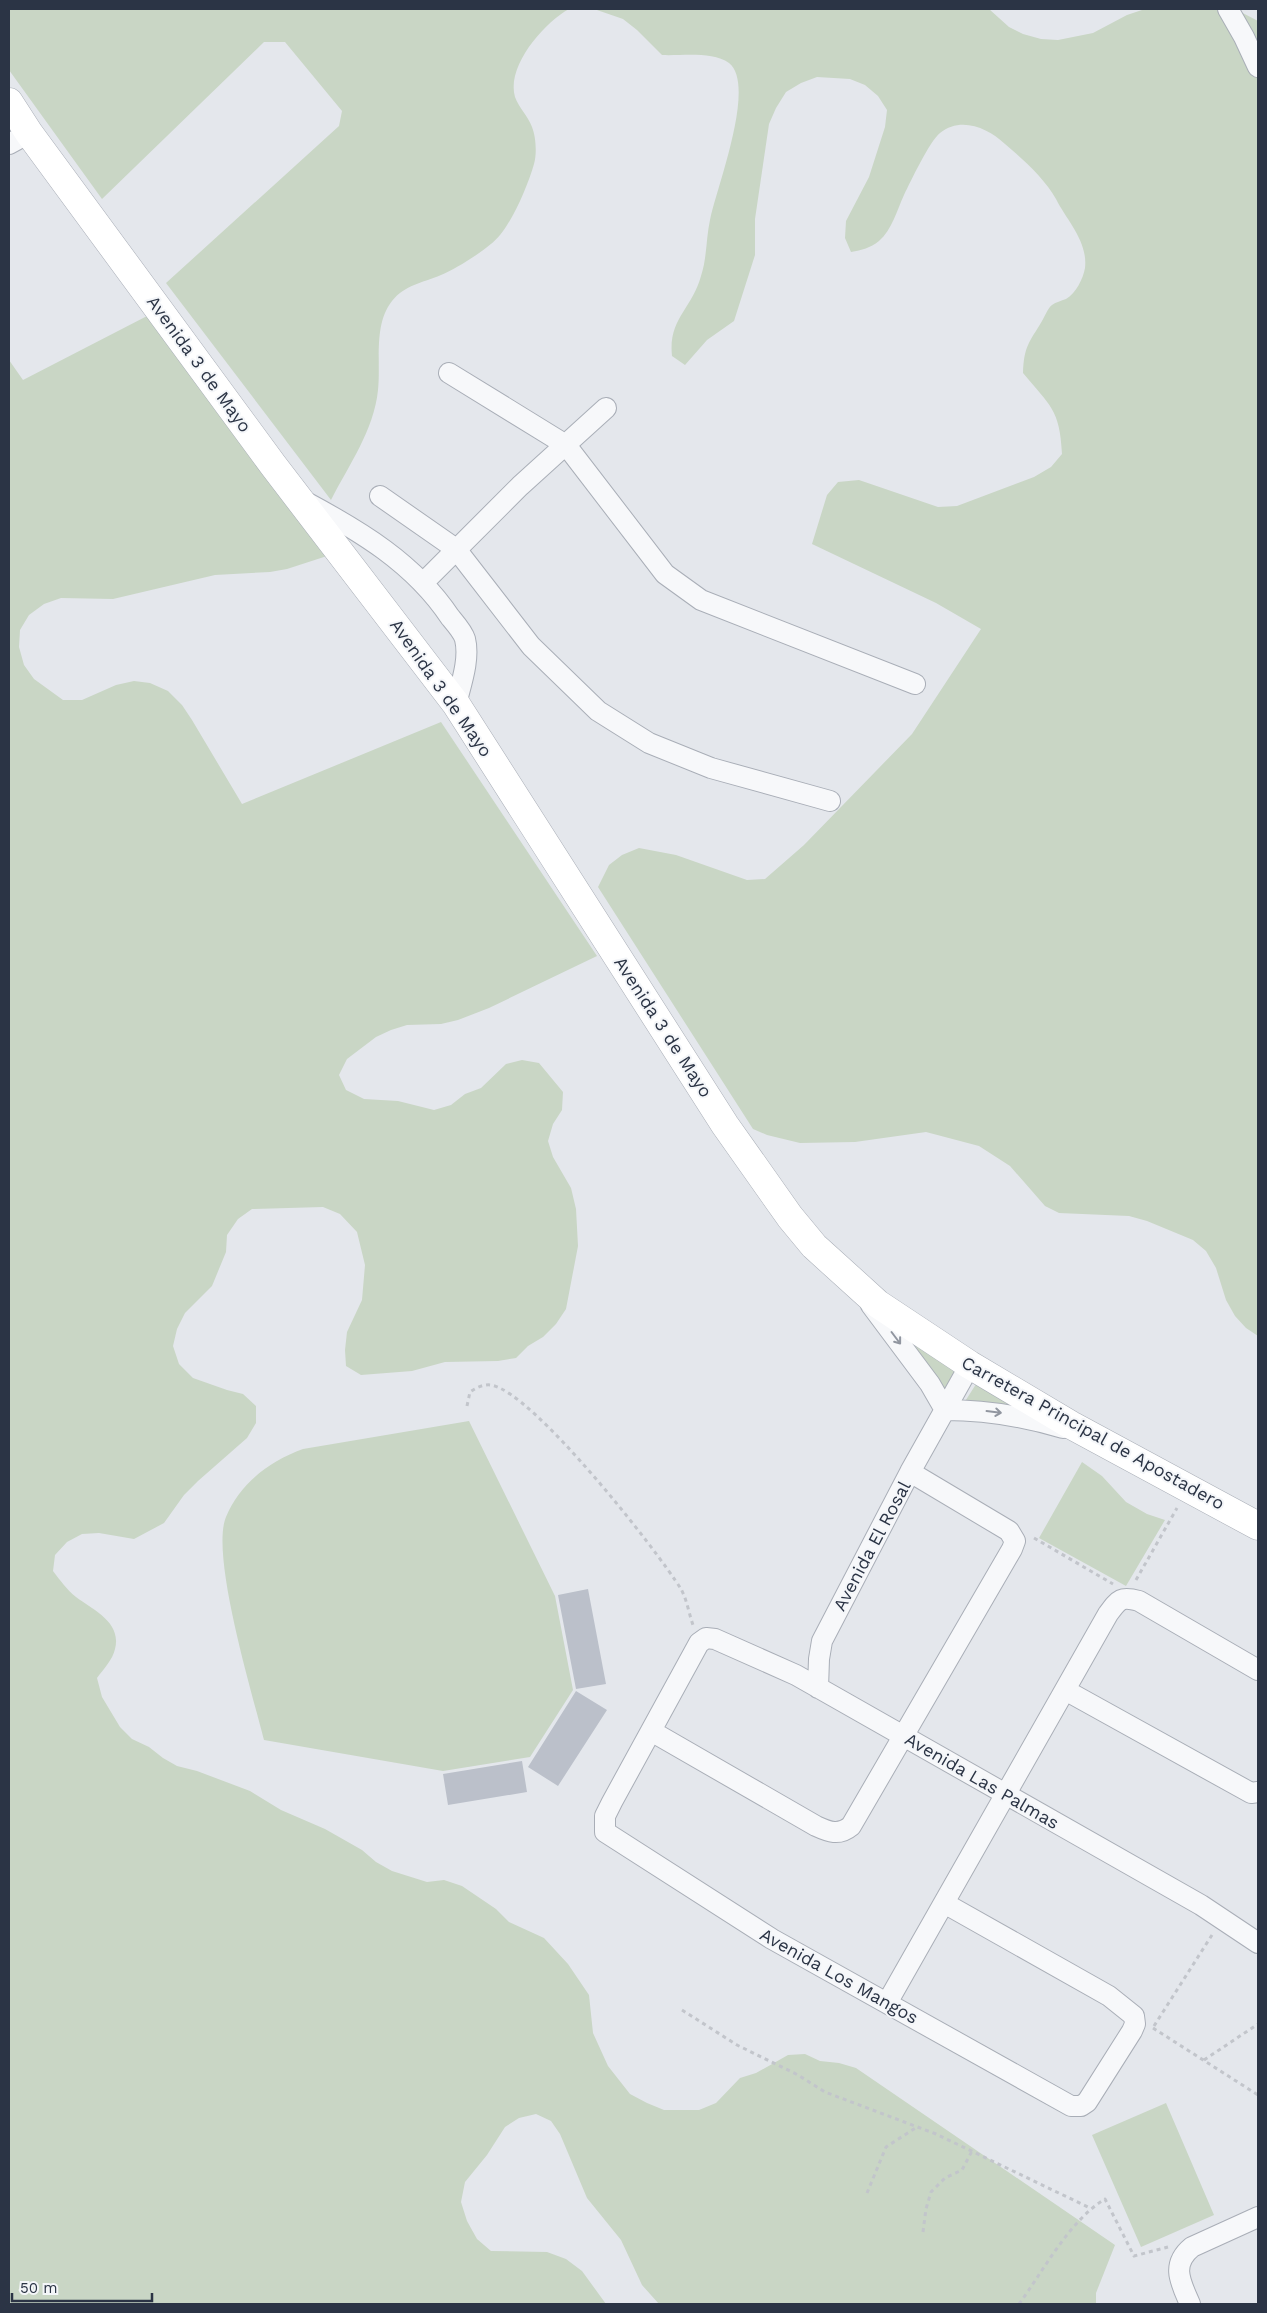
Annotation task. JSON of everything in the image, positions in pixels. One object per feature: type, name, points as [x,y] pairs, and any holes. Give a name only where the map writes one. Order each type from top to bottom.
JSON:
[{"type":"street","points":[[1228,9],[1258,67]]},
{"type":"street","name":"Avenida 3 de Mayo","points":[[9,102],[19,138],[385,609],[456,704],[725,1125],[790,1217],[814,1246],[856,1286]]},
{"type":"street","points":[[449,373],[566,445],[665,574],[701,600],[914,684]]},
{"type":"street","points":[[424,582],[520,486],[606,408]]},
{"type":"street","points":[[380,496],[456,549],[532,646],[598,711],[649,743],[711,768],[830,801]]},
{"type":"street","points":[[298,498],[350,526],[385,550],[424,582],[464,638],[466,657],[456,704]]},
{"type":"street","points":[[856,1286],[930,1384],[945,1410],[977,1410],[1008,1414],[1093,1437]]},
{"type":"street","name":"Carretera Principal de Apostadero","points":[[856,1286],[878,1304],[970,1365],[1093,1437],[1258,1526]]},
{"type":"street","name":"Avenida El Rosal","points":[[818,1688],[822,1641],[910,1472],[970,1365]]},
{"type":"street","points":[[699,1643],[651,1731],[816,1826],[831,1832],[843,1832],[851,1826],[1015,1541],[1009,1531],[910,1472]]},
{"type":"street","points":[[888,2003],[1117,1601],[1126,1598],[1139,1601],[1258,1670]]},
{"type":"street","name":"Avenida Las Palmas","points":[[699,1643],[706,1638],[715,1639],[796,1675],[1222,1919],[1258,1943]]},
{"type":"street","points":[[1065,1690],[1251,1793],[1258,1792]]},
{"type":"street","name":"Avenida Los Mangos","points":[[651,1731],[605,1816],[605,1832],[772,1939],[1071,2106],[1081,2106],[1087,2102],[1132,2031],[1135,2024],[1134,2016]]},
{"type":"street","points":[[944,1903],[1109,1996],[1134,2016]]},
{"type":"street","points":[[1190,2304],[1180,2278],[1179,2265],[1183,2254],[1192,2247],[1258,2217]]},
{"type":"path","points":[[467,1406],[470,1392],[480,1386],[490,1385],[503,1390],[520,1401],[599,1480],[682,1591],[699,1643]]},
{"type":"path","points":[[1015,1541],[1030,1536],[1118,1587],[1126,1598],[1189,1488]]},
{"type":"path","points":[[1153,2028],[1222,1919]]},
{"type":"path","points":[[682,2010],[737,2044],[798,2075],[825,2092],[917,2127],[972,2151],[1090,2208]]},
{"type":"path","points":[[1134,2016],[1258,2095]]},
{"type":"path","points":[[1204,2060],[1258,2024]]},
{"type":"path","points":[[867,2193],[886,2148],[917,2127]]},
{"type":"path","points":[[923,2232],[926,2209],[931,2192],[945,2178],[962,2170],[972,2151]]},
{"type":"path","points":[[1019,2304],[1075,2225],[1090,2208],[1105,2199],[1134,2256],[1166,2246],[1183,2254]]},
{"type":"green space","points":[[9,9],[569,9],[549,24],[539,35],[529,47],[516,72],[515,97],[532,127],[536,146],[534,164],[520,201],[505,228],[489,246],[447,272],[402,291],[392,301],[382,321],[380,332],[378,390],[372,419],[360,447],[331,500],[166,283],[339,126],[342,111],[285,42],[264,42],[102,199],[9,70]]},
{"type":"green space","points":[[594,9],[989,9],[1009,27],[1023,34],[1041,39],[1058,40],[1093,33],[1127,15],[1145,9],[1235,9],[1258,21],[1258,1336],[1246,1328],[1235,1316],[1226,1300],[1216,1268],[1206,1251],[1193,1240],[1147,1221],[1129,1216],[1059,1213],[1045,1206],[1010,1166],[979,1146],[926,1132],[855,1142],[800,1143],[767,1135],[753,1129],[598,887],[609,865],[622,855],[639,848],[676,855],[747,880],[765,879],[804,845],[912,734],[981,629],[936,603],[812,544],[827,495],[838,482],[859,480],[938,507],[957,506],[1034,477],[1051,467],[1062,454],[1059,427],[1047,401],[1023,373],[1026,350],[1049,308],[1070,296],[1081,281],[1085,268],[1085,258],[1076,232],[1040,177],[1019,156],[991,133],[974,126],[965,125],[948,128],[936,138],[920,162],[891,226],[884,236],[869,247],[851,252],[845,238],[846,221],[869,177],[885,127],[887,110],[878,96],[865,85],[850,79],[817,77],[801,83],[786,92],[769,124],[755,219],[755,255],[734,321],[707,340],[685,365],[672,356],[672,343],[677,323],[697,287],[703,269],[710,220],[737,114],[739,92],[736,75],[729,63],[722,59],[706,55],[662,55],[623,19]]},
{"type":"green space","points":[[149,315],[327,556],[287,569],[270,572],[215,575],[113,599],[61,598],[44,604],[29,615],[20,630],[19,647],[24,665],[34,679],[63,700],[82,700],[116,685],[134,681],[150,683],[168,691],[182,705],[192,720],[242,804],[441,722],[597,956],[489,1008],[458,1020],[441,1024],[407,1025],[391,1030],[376,1037],[347,1059],[339,1075],[346,1090],[364,1099],[398,1101],[434,1110],[451,1105],[465,1094],[481,1088],[506,1064],[522,1060],[539,1063],[563,1092],[562,1110],[553,1124],[548,1141],[553,1157],[571,1188],[576,1209],[578,1246],[566,1309],[556,1324],[516,1358],[498,1361],[445,1362],[412,1371],[361,1375],[346,1366],[345,1350],[347,1332],[362,1300],[365,1265],[357,1232],[340,1214],[323,1207],[252,1209],[238,1219],[227,1235],[226,1252],[212,1286],[185,1313],[177,1329],[173,1346],[179,1364],[193,1378],[243,1394],[256,1406],[256,1423],[247,1438],[184,1495],[164,1523],[134,1539],[99,1533],[82,1534],[67,1542],[55,1555],[53,1571],[58,1578],[73,1594],[98,1612],[114,1631],[116,1640],[114,1653],[97,1678],[102,1697],[120,1727],[132,1739],[149,1747],[177,1766],[197,1771],[250,1791],[281,1810],[325,1829],[362,1850],[376,1862],[392,1871],[427,1882],[444,1880],[462,1886],[496,1909],[509,1922],[544,1938],[568,1964],[589,1995],[593,2033],[608,2066],[630,2094],[647,2103],[664,2110],[699,2110],[716,2103],[740,2078],[756,2073],[788,2055],[805,2054],[820,2061],[839,2063],[856,2068],[1115,2245],[1096,2293],[1096,2304],[659,2304],[642,2285],[621,2240],[587,2198],[560,2134],[551,2121],[536,2114],[519,2118],[505,2127],[487,2155],[465,2182],[461,2202],[467,2221],[477,2239],[491,2251],[547,2252],[566,2259],[582,2271],[606,2304],[9,2304],[9,360],[23,380]]},
{"type":"green space","points":[[901,1334],[957,1370],[945,1391]]},
{"type":"green space","points":[[978,1381],[1020,1406],[979,1401],[964,1403]]},
{"type":"green space","points":[[469,1421],[555,1596],[573,1690],[530,1757],[443,1771],[264,1740],[235,1626],[224,1562],[223,1536],[226,1517],[239,1494],[257,1475],[268,1467],[303,1449]]},
{"type":"green space","points":[[1082,1462],[1102,1476],[1126,1502],[1147,1514],[1165,1520],[1126,1586],[1039,1538]]},
{"type":"green space","points":[[1166,2103],[1214,2215],[1141,2247],[1092,2135]]},
{"type":"building","points":[[588,1589],[606,1684],[576,1689],[558,1595]]},
{"type":"building","points":[[576,1691],[607,1710],[558,1786],[528,1767]]},
{"type":"building","points":[[522,1761],[527,1792],[448,1805],[443,1774]]}]
